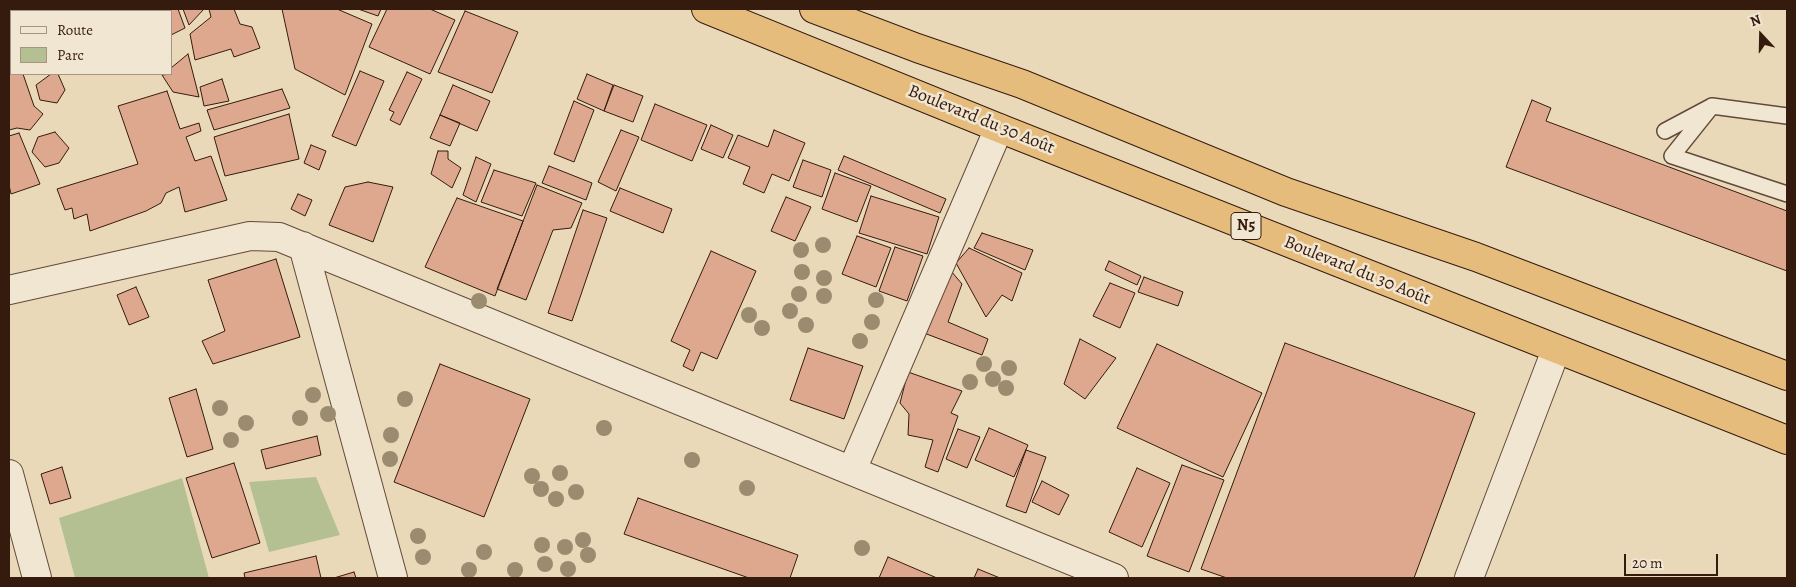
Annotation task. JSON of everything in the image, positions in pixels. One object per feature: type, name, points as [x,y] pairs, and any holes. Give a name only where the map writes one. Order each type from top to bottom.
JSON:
[{"type":"highway","name":"Boulevard du 30 Août","points":[[706,9],[999,128],[1787,440]]},
{"type":"highway","points":[[814,9],[917,48],[1022,84],[1286,192],[1476,257],[1787,376]]},
{"type":"street","points":[[852,470],[999,128]]},
{"type":"street","points":[[9,290],[250,236],[279,237],[852,470],[1096,575]]},
{"type":"street","points":[[303,246],[392,578]]},
{"type":"street","points":[[1469,578],[1556,350]]},
{"type":"street","points":[[9,474],[37,578]]},
{"type":"lane","points":[[1665,131],[1712,106],[1787,116]]},
{"type":"lane","points":[[1712,106],[1672,156],[1787,194]]},
{"type":"green space","points":[[316,477],[340,535],[269,552],[249,482]]},
{"type":"green space","points":[[182,478],[209,578],[75,578],[59,518]]},
{"type":"building","points":[[125,9],[126,10],[106,10]]},
{"type":"building","points":[[178,9],[185,28],[172,34],[172,10],[156,10]]},
{"type":"building","points":[[183,9],[204,9],[189,25]]},
{"type":"building","points":[[209,9],[234,9],[240,24],[252,27],[260,48],[234,57],[231,49],[195,60],[190,34],[211,17]]},
{"type":"building","points":[[282,9],[337,9],[372,24],[345,95],[295,69]]},
{"type":"building","points":[[358,9],[381,9],[378,16]]},
{"type":"building","points":[[387,9],[430,9],[455,20],[430,74],[369,47]]},
{"type":"building","points":[[465,11],[518,32],[492,93],[438,72]]},
{"type":"building","points":[[188,54],[199,97],[173,92],[162,75],[172,75],[172,67]]},
{"type":"building","points":[[9,56],[10,75],[23,75],[34,106],[43,114],[30,130],[17,128],[9,130]]},
{"type":"building","points":[[360,71],[384,81],[356,146],[332,136]]},
{"type":"building","points":[[407,72],[422,79],[400,125],[390,120],[394,112],[389,110]]},
{"type":"building","points":[[587,74],[613,85],[604,111],[577,99]]},
{"type":"building","points":[[50,75],[58,75],[65,90],[57,103],[40,100],[36,85]]},
{"type":"building","points":[[222,79],[229,101],[204,106],[200,87]]},
{"type":"building","points":[[453,85],[490,101],[477,131],[440,115]]},
{"type":"building","points":[[614,85],[643,96],[633,122],[604,111]]},
{"type":"building","points":[[282,89],[290,108],[214,130],[207,110]]},
{"type":"building","points":[[167,91],[180,129],[199,123],[201,131],[186,137],[195,161],[211,156],[227,200],[185,212],[179,187],[166,193],[161,203],[146,211],[90,231],[87,214],[74,219],[72,208],[65,210],[57,189],[138,164],[118,106]]},
{"type":"building","points":[[1532,100],[1551,108],[1546,121],[1787,211],[1787,271],[1506,167]]},
{"type":"building","points":[[574,101],[594,110],[574,162],[554,154]]},
{"type":"building","points":[[655,104],[707,125],[692,161],[641,140]]},
{"type":"building","points":[[289,114],[299,159],[225,176],[214,137]]},
{"type":"building","points":[[440,115],[460,123],[450,146],[430,138]]},
{"type":"building","points":[[711,125],[733,135],[723,158],[701,149]]},
{"type":"building","points":[[621,130],[639,137],[616,191],[598,182]]},
{"type":"building","points":[[774,130],[805,143],[789,181],[772,174],[764,193],[743,184],[750,167],[728,158],[738,135],[768,147]]},
{"type":"building","points":[[55,132],[69,148],[59,163],[45,167],[32,152],[38,137]]},
{"type":"building","points":[[19,133],[40,184],[11,194],[9,185],[9,136]]},
{"type":"building","points":[[311,145],[326,151],[319,170],[304,163]]},
{"type":"building","points":[[438,151],[448,151],[448,159],[461,168],[452,188],[431,174]]},
{"type":"building","points":[[844,156],[946,199],[940,213],[838,170]]},
{"type":"building","points":[[476,157],[491,164],[476,202],[463,195]]},
{"type":"building","points":[[803,160],[831,170],[822,197],[793,187]]},
{"type":"building","points":[[549,166],[592,183],[586,200],[542,183]]},
{"type":"building","points":[[494,170],[536,183],[522,216],[481,202]]},
{"type":"building","points":[[835,173],[871,186],[857,222],[822,209]]},
{"type":"building","points":[[368,182],[393,187],[373,242],[329,225],[345,187]]},
{"type":"building","points":[[537,185],[582,203],[571,228],[553,230],[526,300],[497,289]]},
{"type":"building","points":[[620,188],[672,209],[663,233],[610,211]]},
{"type":"building","points":[[298,194],[312,200],[305,216],[291,209]]},
{"type":"building","points":[[871,196],[939,217],[927,254],[859,233]]},
{"type":"building","points":[[786,197],[811,207],[795,241],[771,231]]},
{"type":"building","points":[[457,198],[523,221],[495,296],[425,267]]},
{"type":"building","points":[[583,210],[607,218],[572,321],[548,313]]},
{"type":"building","points":[[982,233],[1033,250],[1025,270],[974,248]]},
{"type":"building","points":[[857,236],[891,248],[876,287],[842,274]]},
{"type":"building","points":[[895,247],[923,256],[907,301],[879,291]]},
{"type":"building","points":[[969,248],[1022,273],[1012,301],[1002,295],[986,317],[956,263]]},
{"type":"building","points":[[711,251],[756,271],[717,359],[701,352],[693,371],[683,366],[690,350],[671,341]]},
{"type":"building","points":[[276,259],[300,337],[213,364],[202,341],[225,331],[208,280]]},
{"type":"building","points":[[1109,261],[1141,276],[1137,285],[1105,270]]},
{"type":"building","points":[[951,271],[962,284],[948,322],[988,339],[982,355],[924,333]]},
{"type":"building","points":[[1144,277],[1183,292],[1178,306],[1138,292]]},
{"type":"building","points":[[1110,283],[1135,293],[1120,328],[1093,316]]},
{"type":"building","points":[[136,287],[149,317],[129,325],[117,295]]},
{"type":"building","points":[[1080,339],[1116,358],[1085,399],[1064,384]]},
{"type":"building","points":[[1285,343],[1475,413],[1414,578],[1227,578],[1201,569]]},
{"type":"building","points":[[1157,344],[1262,393],[1223,477],[1117,428]]},
{"type":"building","points":[[808,348],[863,366],[844,419],[790,400]]},
{"type":"building","points":[[440,364],[530,399],[484,517],[394,482]]},
{"type":"building","points":[[908,372],[962,391],[951,413],[958,416],[938,472],[925,467],[933,440],[908,435],[909,414],[900,403]]},
{"type":"building","points":[[196,389],[213,449],[187,457],[169,398]]},
{"type":"building","points":[[989,428],[1028,445],[1014,477],[975,460]]},
{"type":"building","points":[[958,429],[980,437],[967,468],[946,459]]},
{"type":"building","points":[[317,436],[321,455],[266,469],[261,450]]},
{"type":"building","points":[[1026,450],[1046,457],[1026,513],[1006,506]]},
{"type":"building","points":[[234,463],[260,543],[212,558],[186,478]]},
{"type":"building","points":[[1182,465],[1224,480],[1189,572],[1147,556]]},
{"type":"building","points":[[62,467],[71,498],[50,504],[41,474]]},
{"type":"building","points":[[1137,468],[1170,483],[1142,547],[1109,532]]},
{"type":"building","points":[[1042,481],[1069,495],[1059,515],[1032,502]]},
{"type":"building","points":[[638,498],[798,555],[790,578],[749,578],[624,534]]},
{"type":"building","points":[[316,556],[321,578],[245,578],[244,573]]},
{"type":"building","points":[[888,557],[937,578],[879,578]]},
{"type":"building","points":[[978,569],[1000,578],[974,578]]},
{"type":"building","points":[[354,572],[356,578],[334,578]]}]
